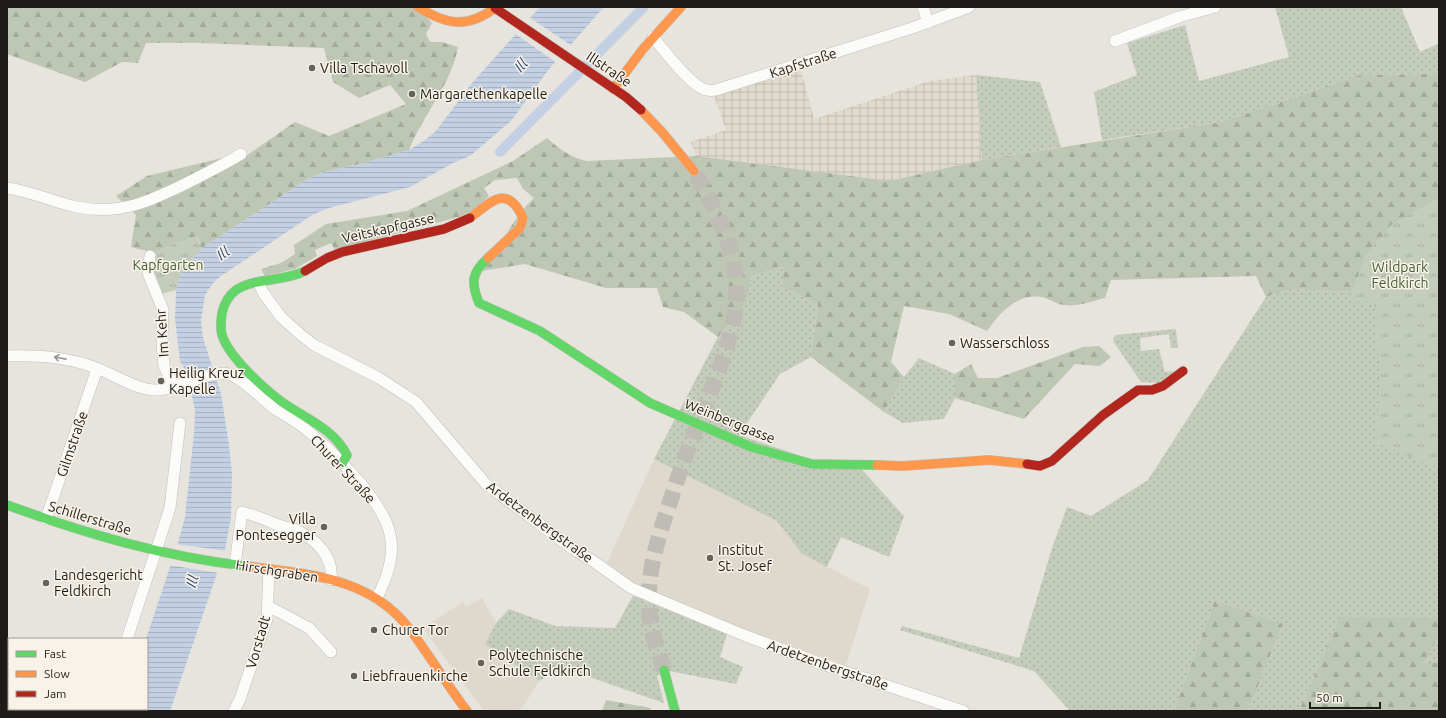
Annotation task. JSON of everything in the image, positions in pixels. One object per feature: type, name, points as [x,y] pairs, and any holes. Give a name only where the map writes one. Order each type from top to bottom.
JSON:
[{"type":"street","points":[[418,7],[444,22],[457,24],[484,16],[495,8]]},
{"type":"street","points":[[613,89],[653,37],[681,7]]},
{"type":"street","points":[[924,7],[928,23]]},
{"type":"street","name":"Kapfstraße","points":[[653,37],[693,82],[706,90],[737,85],[813,58],[928,23],[969,7]]},
{"type":"street","points":[[1115,41],[1179,17],[1215,7]]},
{"type":"street","name":"Illstraße","points":[[495,8],[613,89],[653,121],[670,139],[694,171]]},
{"type":"street","points":[[7,188],[22,190],[78,207],[100,210],[135,206],[153,200],[242,154]]},
{"type":"street","name":"Veitskapfgasse","points":[[259,284],[297,274],[330,257],[360,246],[454,227],[473,218],[491,200],[497,198],[507,197],[517,205]]},
{"type":"street","name":"Weinberggasse","points":[[517,205],[523,216],[520,229],[488,258],[475,272],[472,278],[472,290],[479,303],[540,331],[650,403],[713,429],[751,447],[812,464],[904,466],[989,460],[1040,466],[1052,461],[1103,415],[1138,390],[1151,391],[1162,387],[1183,371]]},
{"type":"street","name":"Im Kehr","points":[[150,256],[148,273],[163,310],[162,344],[164,366],[174,386]]},
{"type":"street","points":[[259,284],[244,286],[235,290],[227,300],[223,309],[221,331],[224,340],[229,349],[260,383],[282,402],[322,426],[336,438],[347,455],[342,464]]},
{"type":"street","name":"Ardetzenbergstraße","points":[[259,284],[264,294],[281,317],[301,335],[314,345],[378,378],[416,402],[486,484],[573,549],[593,561],[631,588],[753,638],[822,664],[963,711]]},
{"type":"street","points":[[7,356],[36,355],[61,358],[98,369],[148,389],[164,389],[174,386]]},
{"type":"street","name":"Gilmstraße","points":[[46,519],[98,369]]},
{"type":"street","name":"Churer Straße","points":[[174,386],[225,374],[303,427],[342,464],[377,506],[388,524],[391,540],[390,567],[377,598]]},
{"type":"street","points":[[127,638],[163,553],[180,423]]},
{"type":"street","name":"Schillerstraße","points":[[7,505],[101,537],[163,553],[223,563]]},
{"type":"street","name":"Hirschgraben","points":[[235,565],[242,512],[296,530],[312,540],[326,553],[332,572],[331,580]]},
{"type":"street","name":"Hirschgraben","points":[[223,563],[269,569],[331,580],[360,589],[383,601],[412,633],[467,711]]},
{"type":"street","name":"Vorstadt","points":[[234,711],[240,699],[267,619],[269,569]]},
{"type":"street","points":[[268,606],[309,628],[331,652]]},
{"type":"street","points":[[664,670],[675,711]]},
{"type":"shaded area","points":[[799,63],[814,119],[930,81],[976,75],[982,160],[889,181],[696,156],[691,142],[726,130],[712,90]]},
{"type":"shaded area","name":"Institut St. Josef","points":[[654,459],[777,521],[801,553],[870,589],[846,665],[704,615],[641,589],[607,563]]},
{"type":"shaded area","name":"Polytechnische Schule Feldkirch","points":[[482,598],[496,623],[485,644],[539,681],[524,705],[517,711],[484,711],[423,628],[463,602],[466,607]]},
{"type":"green space","points":[[7,7],[418,7],[432,23],[426,34],[430,42],[442,42],[458,47],[443,87],[409,150],[360,164],[324,172],[306,180],[201,249],[198,237],[172,244],[155,253],[131,247],[136,215],[116,196],[147,176],[222,158],[243,158],[295,122],[329,136],[406,104],[390,85],[359,98],[333,82],[324,48],[200,43],[146,43],[138,63],[122,62],[85,82],[7,54]]},
{"type":"green space","points":[[1275,7],[1401,7],[1420,52],[1439,43],[1439,71],[1434,74],[1360,75],[1221,122],[1102,140],[1094,92],[1137,75],[1127,43],[1185,25],[1199,81],[1289,57]]},
{"type":"green space","points":[[1439,71],[1439,210],[1354,292],[1290,289],[1266,297],[1256,276],[1111,280],[1105,298],[1085,303],[1062,305],[1045,298],[1036,297],[1019,300],[1004,310],[987,331],[949,314],[904,306],[891,362],[904,377],[884,412],[811,357],[818,304],[782,287],[784,267],[752,275],[747,302],[718,337],[684,312],[663,307],[657,288],[606,288],[525,264],[481,271],[495,253],[519,215],[534,198],[523,189],[517,178],[495,180],[484,188],[489,196],[470,214],[335,250],[331,243],[315,250],[317,256],[295,269],[265,276],[261,269],[281,263],[295,254],[294,245],[326,224],[407,211],[513,161],[547,138],[556,146],[576,158],[587,161],[696,156],[889,181],[982,160],[1221,122],[1360,75],[1434,74]]},
{"type":"green space","points":[[976,75],[1040,82],[1061,147],[982,160]]},
{"type":"green space","name":"Wildpark Feldkirch","points":[[1439,197],[1439,467],[1429,465],[1374,442],[1381,384],[1374,303],[1348,301],[1366,254],[1391,225]]},
{"type":"green space","name":"Kapfgarten","points":[[197,236],[201,249],[181,273],[176,290],[161,294],[152,274],[155,253],[172,244]]},
{"type":"green space","points":[[1366,254],[1439,440],[1429,465],[1439,467],[1439,618],[1340,618],[1299,711],[1248,711],[1283,624],[1215,600],[1174,711],[1070,711],[1034,671],[900,630],[902,626],[1019,658],[1052,548],[1067,507],[1091,516],[1148,480],[1266,297],[1290,289],[1353,292]]},
{"type":"green space","points":[[784,267],[782,287],[818,304],[811,357],[780,374],[739,435],[813,460],[854,461],[904,516],[889,557],[841,537],[827,567],[801,553],[777,521],[654,459],[718,337],[747,302],[752,275]]},
{"type":"green space","points":[[1176,329],[1178,348],[1171,348],[1169,334],[1140,338],[1141,351],[1159,349],[1165,372],[1174,371],[1162,383],[1141,382],[1113,341],[1115,335]]},
{"type":"green space","points":[[1099,346],[1111,357],[1100,366],[1075,364],[1024,419],[955,398],[955,374],[971,364],[978,378],[997,378],[1083,347]]},
{"type":"green space","points":[[919,358],[955,374],[955,398],[944,419],[903,423],[884,412],[904,377]]},
{"type":"green space","points":[[633,596],[727,634],[720,657],[743,667],[736,684],[664,670],[657,676],[664,703],[572,671],[553,672],[539,681],[485,644],[496,623],[509,609],[555,626],[615,628]]},
{"type":"green space","points":[[1215,600],[1283,624],[1248,711],[1174,711]]},
{"type":"green space","points":[[1340,617],[1439,618],[1439,635],[1424,663],[1439,663],[1439,711],[1299,711]]},
{"type":"green space","points":[[1439,635],[1439,663],[1424,663]]},
{"type":"green space","points":[[606,700],[651,708],[650,711],[602,711]]},
{"type":"water","name":"Ill","points":[[540,7],[604,7],[549,69],[511,121],[470,156],[453,163],[410,187],[329,208],[312,215],[221,276],[214,282],[205,295],[201,321],[203,338],[221,394],[232,473],[231,517],[225,550],[170,711],[121,711],[148,710],[148,638],[146,638],[178,543],[185,517],[195,410],[187,373],[180,361],[175,319],[176,290],[181,273],[201,249],[306,180],[324,172],[360,164],[409,150],[424,141],[436,131],[472,83]]},
{"type":"pier","points":[[529,17],[572,46],[557,63],[514,33]]},
{"type":"pier","points":[[176,544],[227,551],[219,573],[168,565]]},
{"type":"waterway","points":[[500,152],[644,7]]},
{"type":"tunnel","points":[[664,670],[654,637],[650,617],[649,588],[653,560],[660,532],[679,476],[725,351],[735,311],[736,297],[734,269],[727,239],[715,210],[694,171]]},
{"type":"traffic: fast","points":[[488,258],[482,263],[474,279],[475,290],[479,303],[540,331],[650,403],[751,447],[812,464],[877,465]]},
{"type":"traffic: fast","points":[[305,271],[288,277],[252,283],[233,292],[224,306],[221,318],[221,332],[226,344],[239,362],[266,389],[282,402],[327,431],[334,438],[347,455],[342,464]]},
{"type":"traffic: fast","points":[[7,505],[124,543],[214,562],[245,566]]},
{"type":"traffic: fast","points":[[664,670],[675,711]]},
{"type":"traffic: slow","points":[[418,7],[438,18],[457,22],[476,19],[496,7]]},
{"type":"traffic: slow","points":[[613,89],[643,49],[681,7]]},
{"type":"traffic: slow","points":[[641,110],[662,132],[694,171]]},
{"type":"traffic: slow","points":[[470,218],[485,206],[498,199],[505,198],[517,207],[523,218],[520,228],[488,258]]},
{"type":"traffic: slow","points":[[877,465],[903,466],[989,460],[1027,464]]},
{"type":"traffic: slow","points":[[245,566],[312,575],[334,580],[355,587],[374,597],[392,610],[408,627],[467,711]]},
{"type":"traffic: jam","points":[[495,8],[626,97],[641,110]]},
{"type":"traffic: jam","points":[[305,271],[327,258],[342,252],[444,229],[470,218]]},
{"type":"traffic: jam","points":[[1027,464],[1040,466],[1052,461],[1103,415],[1138,390],[1152,390],[1163,386],[1183,371]]},
{"type":"place","name":"Villa Tschavoll","points":[[312,68]]},
{"type":"place","name":"Margarethenkapelle","points":[[412,94]]},
{"type":"place","name":"Wasserschloss","points":[[952,343]]},
{"type":"place","name":"Heilig Kreuz Kapelle","points":[[161,381]]},
{"type":"place","name":"Villa Pontesegger","points":[[324,527]]},
{"type":"place","name":"Institut St. Josef","points":[[710,558]]},
{"type":"place","name":"Landesgericht Feldkirch","points":[[46,583]]},
{"type":"place","name":"Churer Tor","points":[[374,630]]},
{"type":"place","name":"Polytechnische Schule Feldkirch","points":[[481,663]]},
{"type":"place","name":"Liebfrauenkirche","points":[[354,676]]}]
